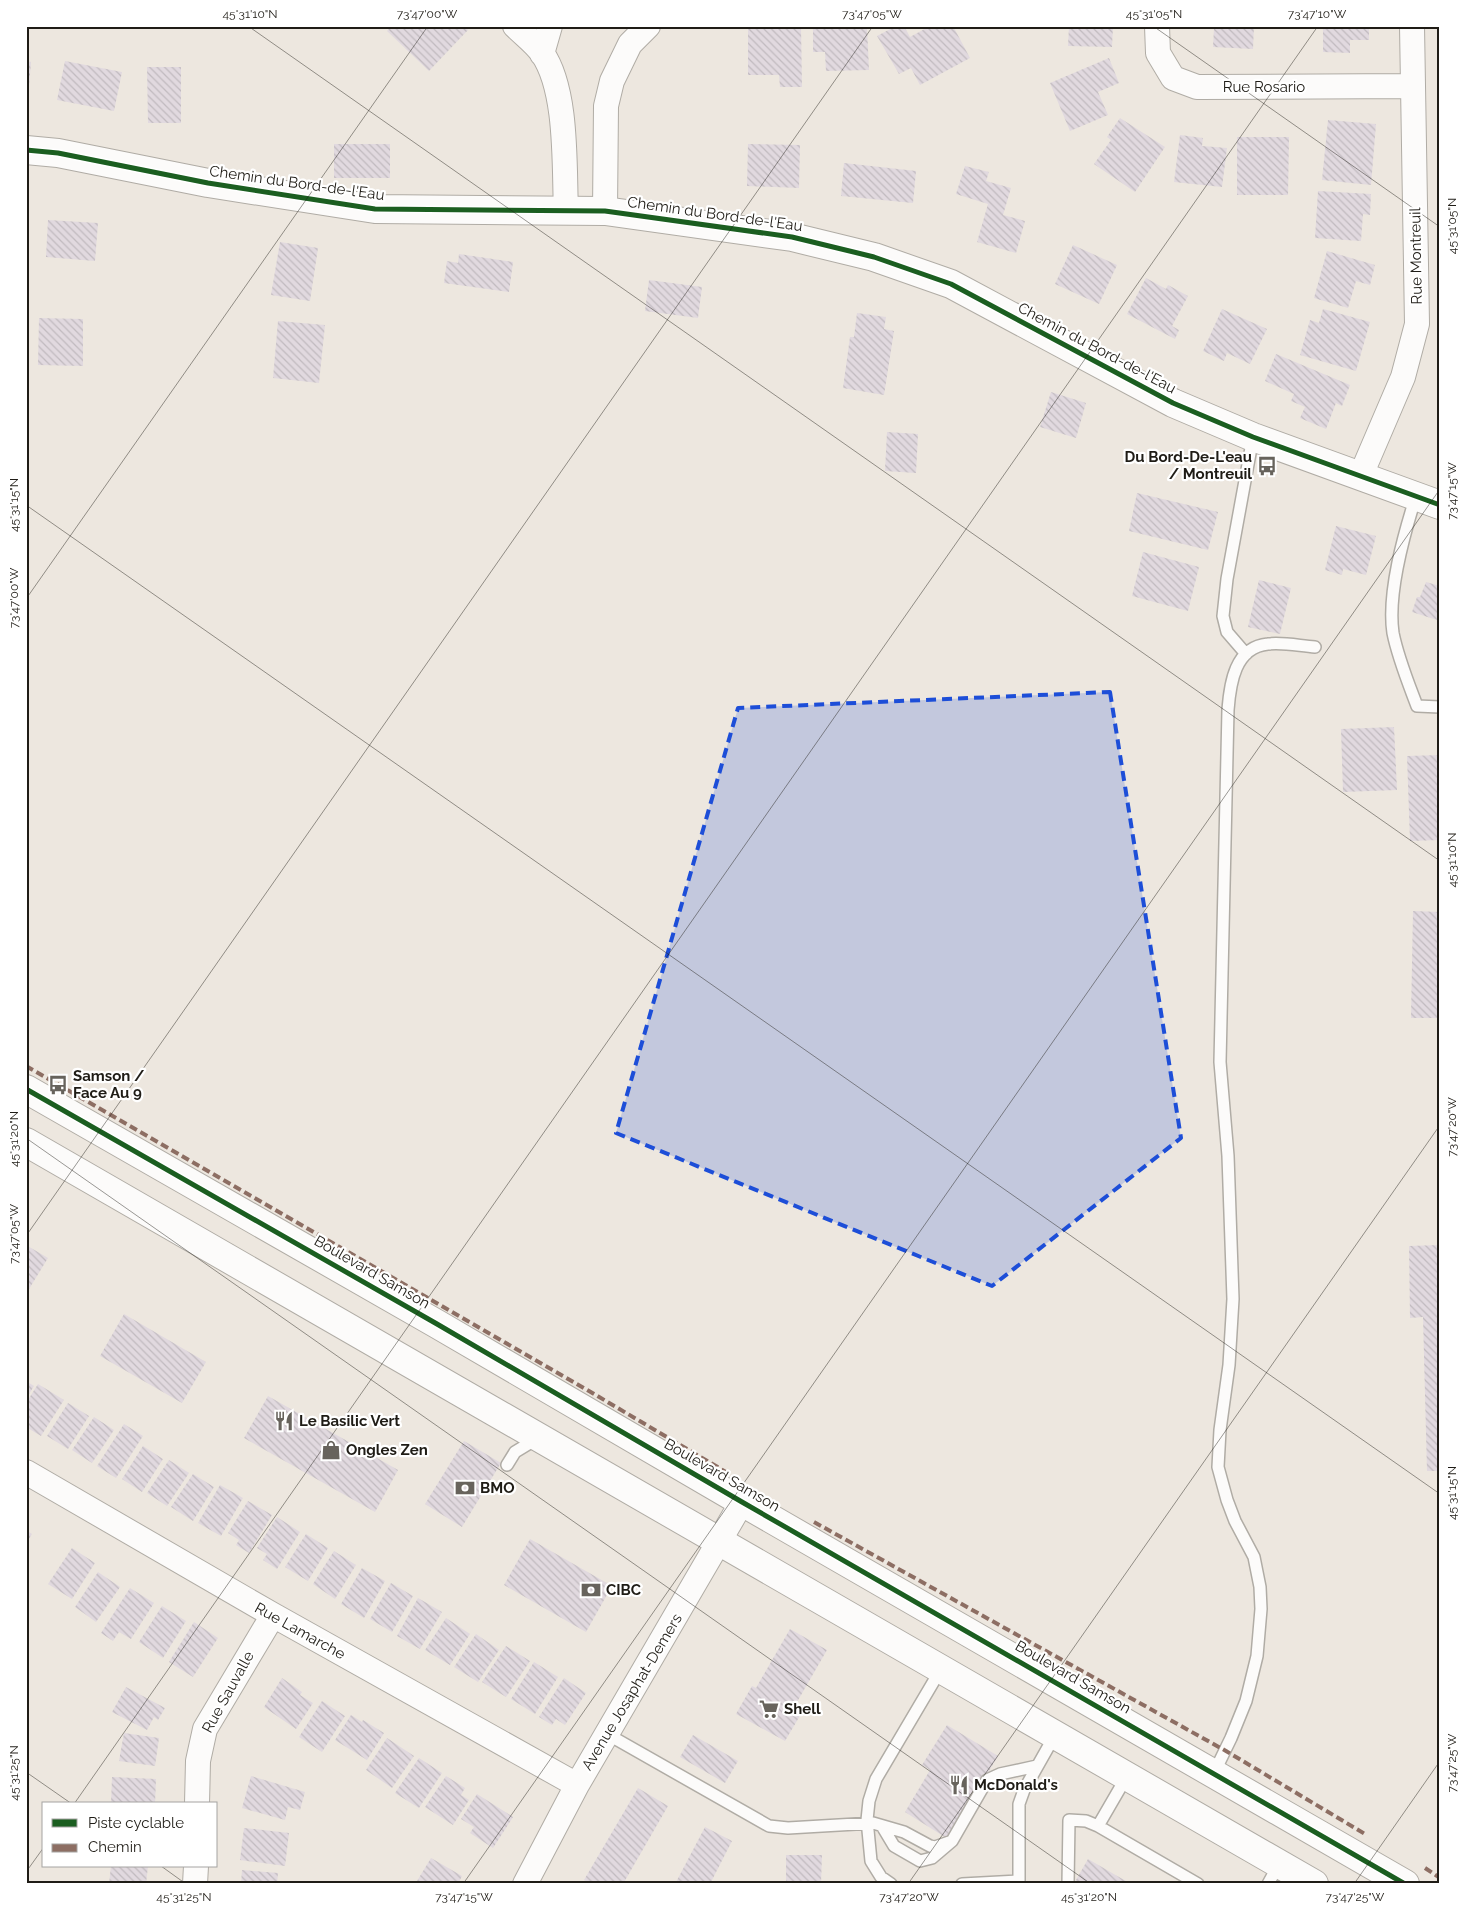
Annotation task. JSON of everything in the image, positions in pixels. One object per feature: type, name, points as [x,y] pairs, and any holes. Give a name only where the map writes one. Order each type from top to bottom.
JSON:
[{"type":"street","points":[[515,26],[542,54],[554,78],[561,110],[566,211]]},
{"type":"street","points":[[542,54],[550,26]]},
{"type":"street","points":[[605,211],[606,106],[626,35],[648,26]]},
{"type":"street","name":"Rue Rosario","points":[[1157,26],[1158,53],[1173,78],[1197,87],[1413,86]]},
{"type":"street","name":"Rue Montreuil","points":[[1361,475],[1404,377],[1417,324],[1412,26]]},
{"type":"street","name":"Chemin du Bord-de-l'Eau","points":[[26,150],[58,153],[208,183],[375,209],[605,211],[792,237],[874,257],[951,284],[1173,403],[1253,436],[1428,501]]},
{"type":"street","name":"Boulevard Samson","points":[[26,1089],[1214,1773],[1396,1881]]},
{"type":"street","points":[[26,1142],[1055,1734],[1126,1776],[1274,1874],[1314,1884]]},
{"type":"street","name":"Rue Lamarche","points":[[26,1472],[273,1616],[577,1785]]},
{"type":"street","name":"Avenue Josaphat-Demers","points":[[525,1884],[577,1785],[742,1502]]},
{"type":"street","name":"Rue Sauvalle","points":[[197,1802],[198,1761],[205,1729],[273,1616]]},
{"type":"street","points":[[195,1884],[196,1868]]},
{"type":"lane","points":[[1246,654],[1227,632],[1223,616],[1227,579],[1253,436]]},
{"type":"lane","points":[[1428,501],[1399,561],[1392,602],[1393,630],[1402,664],[1417,706],[1440,707]]},
{"type":"lane","points":[[1214,1773],[1246,1701],[1256,1656],[1261,1609],[1260,1587],[1254,1557],[1235,1521],[1218,1467],[1234,1299],[1228,1165],[1220,1062],[1229,696],[1237,666],[1246,654],[1259,646],[1269,644],[1315,647]]},
{"type":"lane","points":[[507,1465],[515,1452],[540,1437]]},
{"type":"lane","points":[[891,1884],[881,1877],[871,1861],[868,1824],[869,1801],[876,1779],[941,1669]]},
{"type":"lane","points":[[607,1734],[769,1826],[788,1828],[877,1823],[904,1832],[930,1846],[943,1845],[952,1840]]},
{"type":"lane","points":[[962,1884],[1019,1881],[1019,1804],[1024,1790],[1055,1734]]},
{"type":"lane","points":[[882,1826],[894,1846],[920,1861],[932,1858],[952,1840],[987,1780],[1000,1774],[1037,1766]]},
{"type":"lane","points":[[1098,1826],[1126,1776]]},
{"type":"lane","points":[[1068,1884],[1069,1820],[1086,1821],[1098,1826],[1198,1884]]},
{"type":"highlighted area","points":[[1110,692],[1181,1138],[992,1286],[616,1133],[738,708]]},
{"type":"building","points":[[391,26],[464,26],[468,30],[429,71],[387,31]]},
{"type":"building","points":[[748,26],[801,26],[802,87],[780,87],[779,75],[748,75]]},
{"type":"building","points":[[813,26],[839,26],[839,29],[867,28],[869,70],[826,71],[825,52],[813,52]]},
{"type":"building","points":[[896,26],[904,26],[910,37],[930,26],[953,26],[970,58],[920,85],[911,68],[899,74],[877,36]]},
{"type":"building","points":[[1069,26],[1113,26],[1112,47],[1068,46]]},
{"type":"building","points":[[1206,26],[1254,26],[1253,49],[1213,47],[1214,28],[1206,28]]},
{"type":"building","points":[[1323,26],[1369,26],[1369,40],[1350,40],[1350,53],[1323,52]]},
{"type":"building","points":[[1109,58],[1119,83],[1098,92],[1108,115],[1070,131],[1050,83]]},
{"type":"building","points":[[26,61],[31,62],[28,98],[26,97]]},
{"type":"building","points":[[65,61],[122,72],[114,111],[57,100]]},
{"type":"building","points":[[147,67],[181,67],[181,123],[148,123]]},
{"type":"building","points":[[1120,118],[1165,147],[1135,192],[1094,164],[1111,140],[1107,137]]},
{"type":"building","points":[[1328,120],[1376,124],[1371,185],[1322,180]]},
{"type":"building","points":[[1180,135],[1203,138],[1202,146],[1227,148],[1222,187],[1174,182]]},
{"type":"building","points":[[1237,137],[1289,137],[1288,195],[1237,195]]},
{"type":"building","points":[[334,144],[390,144],[390,178],[334,178]]},
{"type":"building","points":[[748,144],[800,145],[799,188],[747,186]]},
{"type":"building","points":[[844,163],[916,171],[913,203],[841,196]]},
{"type":"building","points":[[965,166],[989,172],[986,181],[1011,188],[1003,215],[1025,221],[1016,253],[977,242],[988,204],[956,194]]},
{"type":"building","points":[[1318,191],[1371,194],[1370,215],[1363,214],[1361,241],[1315,238]]},
{"type":"building","points":[[48,220],[98,223],[95,261],[46,257]]},
{"type":"building","points":[[280,242],[318,248],[310,301],[271,295]]},
{"type":"building","points":[[1073,245],[1117,265],[1099,304],[1055,284]]},
{"type":"building","points":[[1327,251],[1375,265],[1370,285],[1356,281],[1348,308],[1314,298]]},
{"type":"building","points":[[459,254],[513,262],[509,292],[444,283],[447,261],[458,263]]},
{"type":"building","points":[[1146,278],[1166,289],[1168,285],[1188,296],[1172,326],[1179,330],[1175,339],[1127,314]]},
{"type":"building","points":[[649,280],[702,287],[698,318],[645,311]]},
{"type":"building","points":[[1222,309],[1267,329],[1250,364],[1227,353],[1224,361],[1203,351]]},
{"type":"building","points":[[1323,309],[1370,322],[1356,371],[1300,355],[1310,320],[1319,323]]},
{"type":"building","points":[[857,313],[886,317],[884,329],[894,331],[884,395],[843,388],[850,337],[854,337]]},
{"type":"building","points":[[39,318],[83,319],[83,366],[38,365]]},
{"type":"building","points":[[278,321],[325,325],[319,383],[273,378]]},
{"type":"building","points":[[1276,354],[1350,385],[1342,406],[1336,403],[1326,429],[1300,418],[1305,407],[1291,401],[1294,394],[1265,381]]},
{"type":"building","points":[[1051,392],[1086,403],[1076,438],[1040,427]]},
{"type":"building","points":[[887,432],[918,434],[916,473],[885,471]]},
{"type":"building","points":[[1137,493],[1218,512],[1208,550],[1129,531]]},
{"type":"building","points":[[1336,526],[1376,536],[1366,575],[1343,569],[1342,575],[1325,570]]},
{"type":"building","points":[[1143,552],[1199,567],[1188,611],[1132,596]]},
{"type":"building","points":[[1259,580],[1291,588],[1280,634],[1248,627]]},
{"type":"building","points":[[1426,582],[1440,586],[1440,621],[1412,612],[1417,597],[1420,597]]},
{"type":"building","points":[[1394,727],[1397,790],[1343,792],[1341,729]]},
{"type":"building","points":[[1440,755],[1440,840],[1410,841],[1407,756]]},
{"type":"building","points":[[1413,911],[1440,912],[1440,1018],[1411,1018]]},
{"type":"building","points":[[26,1245],[48,1258],[26,1294]]},
{"type":"building","points":[[1440,1245],[1440,1471],[1427,1471],[1423,1317],[1410,1318],[1409,1246]]},
{"type":"building","points":[[124,1314],[206,1362],[182,1403],[100,1356]]},
{"type":"building","points":[[26,1381],[34,1386],[26,1399]]},
{"type":"building","points":[[38,1384],[64,1400],[41,1436],[26,1427],[26,1403]]},
{"type":"building","points":[[268,1396],[398,1470],[375,1512],[244,1438]]},
{"type":"building","points":[[68,1403],[89,1416],[68,1449],[47,1436]]},
{"type":"building","points":[[94,1417],[114,1430],[92,1463],[72,1450]]},
{"type":"building","points":[[124,1424],[143,1436],[116,1478],[97,1466]]},
{"type":"building","points":[[464,1441],[501,1463],[462,1527],[425,1504]]},
{"type":"building","points":[[143,1446],[163,1459],[142,1492],[122,1479]]},
{"type":"building","points":[[169,1460],[189,1473],[167,1506],[147,1493]]},
{"type":"building","points":[[193,1474],[214,1487],[193,1521],[171,1507]]},
{"type":"building","points":[[220,1485],[243,1498],[221,1536],[198,1523]]},
{"type":"building","points":[[248,1501],[272,1515],[249,1553],[236,1545],[239,1540],[228,1533]]},
{"type":"building","points":[[277,1517],[300,1532],[277,1569],[263,1560],[267,1554],[257,1548]]},
{"type":"building","points":[[26,1530],[32,1534],[26,1544]]},
{"type":"building","points":[[306,1534],[328,1548],[308,1581],[285,1567]]},
{"type":"building","points":[[530,1539],[612,1586],[586,1632],[504,1585]]},
{"type":"building","points":[[72,1548],[95,1563],[72,1599],[48,1584]]},
{"type":"building","points":[[334,1551],[356,1565],[335,1599],[313,1584]]},
{"type":"building","points":[[362,1568],[385,1581],[364,1618],[341,1604]]},
{"type":"building","points":[[98,1572],[120,1587],[96,1622],[75,1607]]},
{"type":"building","points":[[391,1583],[413,1596],[392,1632],[370,1619]]},
{"type":"building","points":[[130,1588],[154,1603],[131,1639],[119,1632],[113,1641],[101,1633]]},
{"type":"building","points":[[418,1598],[442,1612],[420,1649],[397,1636]]},
{"type":"building","points":[[162,1606],[186,1621],[163,1658],[139,1642]]},
{"type":"building","points":[[446,1618],[470,1634],[450,1665],[425,1650]]},
{"type":"building","points":[[194,1622],[218,1638],[193,1677],[169,1662]]},
{"type":"building","points":[[790,1629],[827,1650],[793,1709],[801,1714],[785,1741],[736,1714],[752,1686],[756,1688]]},
{"type":"building","points":[[476,1634],[499,1650],[478,1682],[454,1667]]},
{"type":"building","points":[[506,1646],[530,1661],[506,1697],[482,1682]]},
{"type":"building","points":[[534,1662],[558,1677],[535,1714],[511,1699]]},
{"type":"building","points":[[282,1678],[302,1692],[300,1695],[313,1703],[296,1729],[264,1707]]},
{"type":"building","points":[[564,1678],[586,1693],[565,1725],[556,1719],[552,1725],[539,1717]]},
{"type":"building","points":[[126,1687],[165,1708],[158,1720],[154,1717],[147,1730],[112,1712]]},
{"type":"building","points":[[322,1701],[345,1716],[322,1752],[299,1737]]},
{"type":"building","points":[[351,1715],[384,1733],[367,1760],[335,1740]]},
{"type":"building","points":[[947,1725],[998,1756],[948,1839],[905,1812],[930,1770],[922,1765]]},
{"type":"building","points":[[124,1733],[159,1738],[155,1766],[119,1761]]},
{"type":"building","points":[[693,1735],[738,1761],[725,1783],[680,1757]]},
{"type":"building","points":[[387,1738],[414,1756],[392,1788],[366,1770]]},
{"type":"building","points":[[419,1758],[442,1773],[419,1808],[395,1793]]},
{"type":"building","points":[[251,1776],[305,1792],[300,1810],[288,1807],[285,1820],[242,1808]]},
{"type":"building","points":[[446,1776],[465,1788],[461,1795],[469,1800],[453,1825],[425,1807]]},
{"type":"building","points":[[112,1777],[156,1779],[155,1802],[111,1802]]},
{"type":"building","points":[[638,1788],[668,1806],[623,1884],[591,1884],[584,1880]]},
{"type":"building","points":[[477,1794],[513,1817],[493,1848],[470,1833],[474,1827],[461,1819]]},
{"type":"building","points":[[705,1827],[732,1841],[710,1884],[675,1884]]},
{"type":"building","points":[[244,1828],[289,1833],[285,1866],[240,1860]]},
{"type":"building","points":[[786,1855],[822,1855],[821,1884],[786,1884]]},
{"type":"building","points":[[431,1858],[462,1876],[458,1884],[421,1884],[417,1881]]},
{"type":"building","points":[[1088,1859],[1131,1884],[1076,1884],[1076,1880]]},
{"type":"building","points":[[111,1868],[148,1868],[146,1884],[109,1884]]},
{"type":"building","points":[[242,1870],[278,1873],[277,1884],[241,1884]]},
{"type":"marked path","points":[[26,1066],[731,1475]]},
{"type":"marked path","points":[[814,1522],[1226,1751],[1365,1834]]},
{"type":"marked path","points":[[1425,1868],[1440,1878]]},
{"type":"cycle path","points":[[26,150],[58,153],[208,183],[375,209],[605,211],[792,237],[874,257],[951,284],[1173,403],[1253,437],[1440,505]]},
{"type":"cycle path","points":[[26,1089],[437,1324],[1405,1884]]},
{"type":"place","name":"Du Bord-De-L'eau / Montreuil","points":[[1267,466]]},
{"type":"place","name":"Samson / Face Au 9","points":[[58,1085]]},
{"type":"place","name":"Le Basilic Vert","points":[[284,1421]]},
{"type":"place","name":"Ongles Zen","points":[[331,1450]]},
{"type":"place","name":"BMO","points":[[465,1488]]},
{"type":"place","name":"CIBC","points":[[591,1590]]},
{"type":"place","name":"Shell","points":[[769,1709]]},
{"type":"place","name":"McDonald's","points":[[959,1785]]}]
